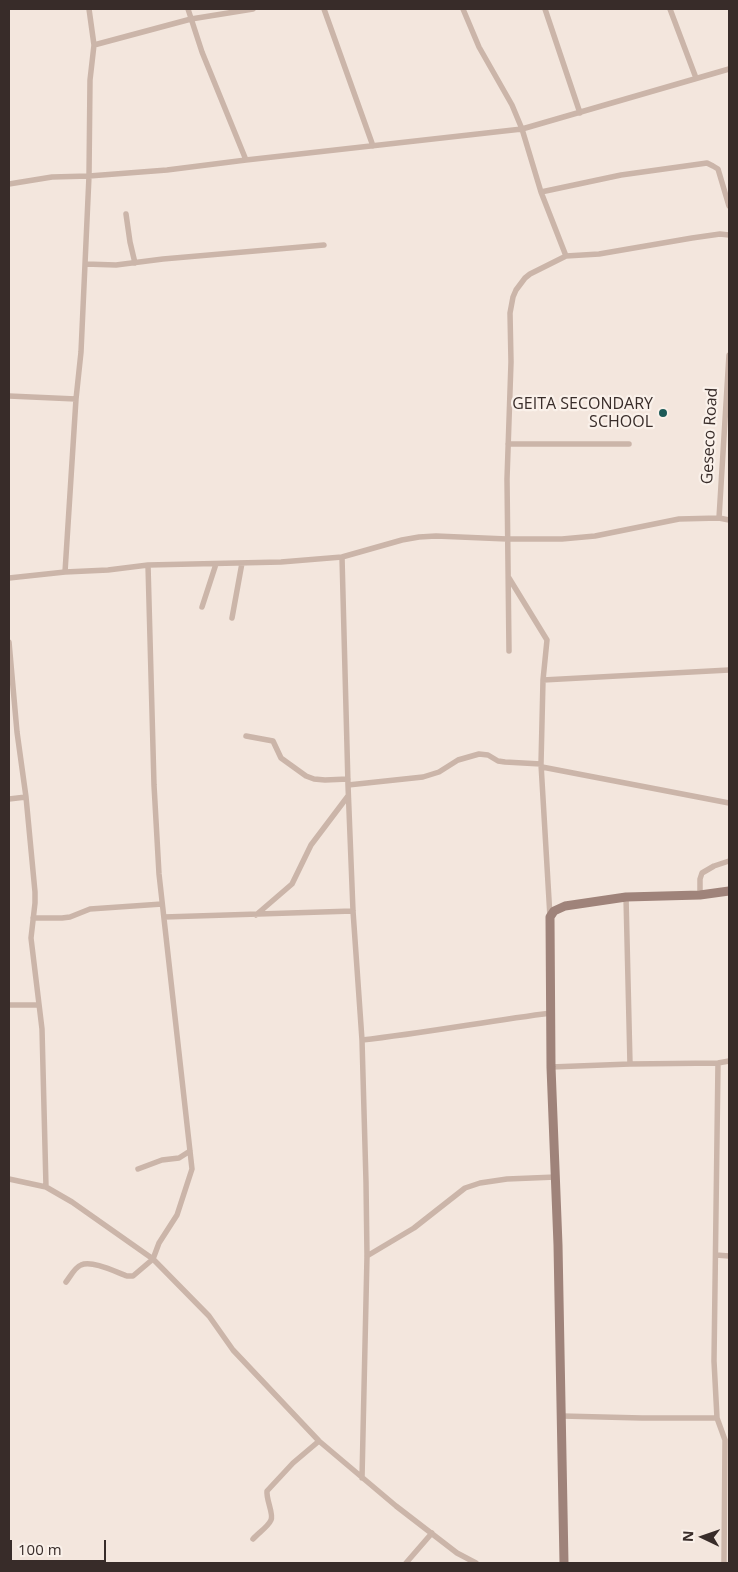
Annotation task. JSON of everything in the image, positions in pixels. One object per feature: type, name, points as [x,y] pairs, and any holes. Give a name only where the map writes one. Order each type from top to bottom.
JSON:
[{"type":"street","points":[[66,572],[76,399],[81,352],[89,176],[90,80],[94,45],[89,9]]},
{"type":"street","points":[[188,9],[217,90],[246,160]]},
{"type":"street","points":[[94,45],[191,19],[253,9]]},
{"type":"street","points":[[324,9],[373,146]]},
{"type":"street","points":[[463,9],[479,47],[512,105],[522,129],[541,192],[566,256]]},
{"type":"street","points":[[545,9],[580,113]]},
{"type":"street","points":[[670,9],[696,78]]},
{"type":"street","points":[[9,184],[52,177],[167,170],[522,129],[729,69]]},
{"type":"street","points":[[541,192],[621,175],[707,164],[718,169],[729,206]]},
{"type":"street","points":[[126,214],[135,263]]},
{"type":"street","points":[[509,651],[507,539],[511,362],[510,313],[516,290],[525,278],[541,267],[566,256],[600,254],[720,234],[729,236]]},
{"type":"street","points":[[85,264],[116,265],[324,245]]},
{"type":"street","name":"Geseco Road","points":[[719,518],[729,355]]},
{"type":"street","points":[[9,396],[76,399]]},
{"type":"street","points":[[508,444],[629,444]]},
{"type":"street","points":[[9,578],[148,565],[281,562],[342,557],[419,537],[562,539],[596,536],[679,519],[719,518],[729,520]]},
{"type":"street","points":[[342,557],[348,796],[362,1040],[367,1256],[362,1478]]},
{"type":"street","points":[[232,618],[242,563]]},
{"type":"street","points":[[202,607],[216,564]]},
{"type":"street","points":[[66,1282],[82,1264],[89,1264],[127,1276],[133,1276],[153,1259],[159,1243],[177,1215],[192,1169],[162,904],[155,803],[148,565]]},
{"type":"street","points":[[509,578],[547,640],[543,680],[541,766],[550,917],[551,1067],[556,1176],[564,1563]]},
{"type":"street","points":[[9,642],[35,892],[31,938],[43,1043],[46,1187]]},
{"type":"street","points":[[543,680],[729,670]]},
{"type":"street","points":[[246,736],[273,740],[281,758],[310,777],[325,780],[348,782],[423,777],[439,772],[458,760],[479,754],[498,761],[541,766],[729,803]]},
{"type":"street","points":[[256,915],[292,884],[308,850],[348,796]]},
{"type":"street","points":[[9,799],[26,797]]},
{"type":"street","points":[[700,895],[702,873],[714,866],[729,861]]},
{"type":"street","points":[[550,917],[554,911],[565,906],[626,897],[700,895],[729,891]]},
{"type":"street","points":[[626,897],[630,1064]]},
{"type":"street","points":[[33,918],[62,918],[90,909],[162,904]]},
{"type":"street","points":[[164,917],[354,911]]},
{"type":"street","points":[[9,1005],[39,1005]]},
{"type":"street","points":[[362,1040],[410,1035],[551,1013]]},
{"type":"street","points":[[551,1067],[718,1063],[729,1061]]},
{"type":"street","points":[[718,1063],[714,1361],[717,1418],[727,1440],[724,1563]]},
{"type":"street","points":[[138,1169],[162,1160],[179,1158],[190,1151]]},
{"type":"street","points":[[367,1256],[414,1228],[465,1188],[480,1182],[556,1176]]},
{"type":"street","points":[[9,1179],[46,1187],[72,1202],[153,1259],[209,1316],[233,1350],[319,1440],[396,1506],[456,1553],[476,1563]]},
{"type":"street","points":[[716,1256],[729,1256]]},
{"type":"street","points":[[562,1416],[717,1418]]},
{"type":"street","points":[[253,1539],[271,1521],[272,1516],[266,1496],[267,1491],[292,1463],[319,1440]]},
{"type":"street","points":[[406,1563],[432,1533]]},
{"type":"place","name":"GEITA SECONDARY SCHOOL","points":[[663,413]]}]
